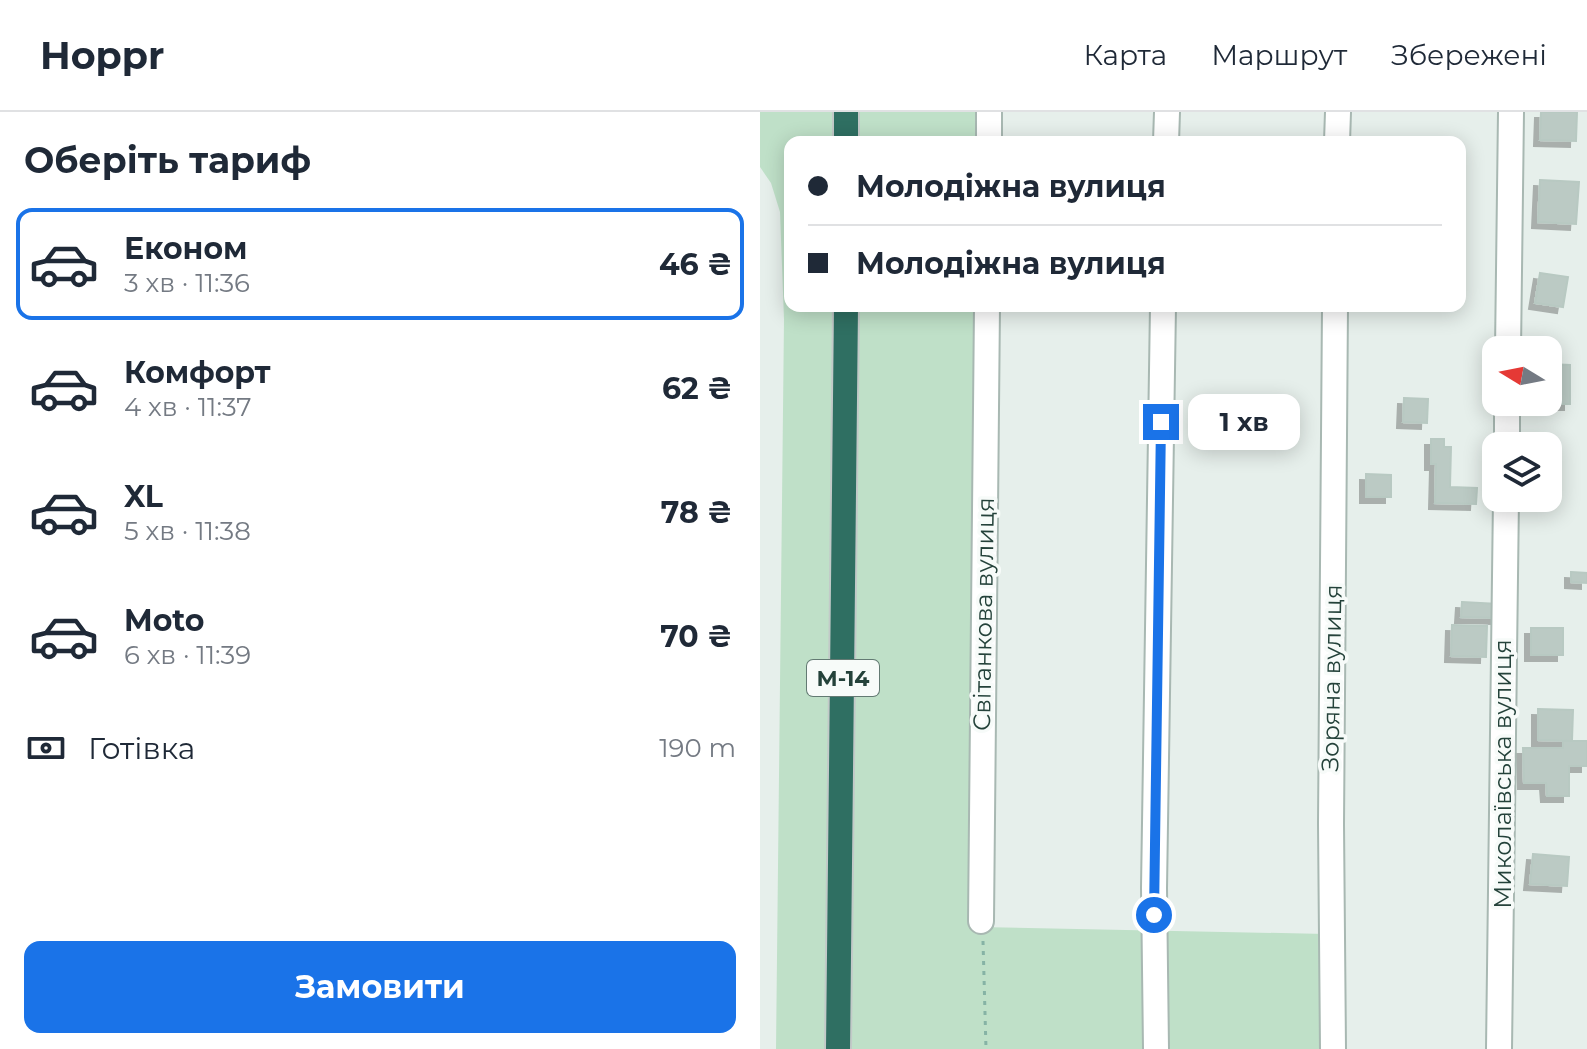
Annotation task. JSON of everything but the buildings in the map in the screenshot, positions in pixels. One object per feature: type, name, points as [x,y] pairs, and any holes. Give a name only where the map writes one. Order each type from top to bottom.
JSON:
[{"type":"highway","points":[[846,112],[846,136]]},
{"type":"highway","name":"М-14","points":[[838,1049],[846,312]]},
{"type":"street","points":[[989,112],[989,136]]},
{"type":"street","points":[[1166,136],[1167,112]]},
{"type":"street","points":[[1337,136],[1338,112]]},
{"type":"street","points":[[1508,336],[1511,112]]},
{"type":"street","name":"Світанкова вулиця","points":[[981,921],[987,312]]},
{"type":"street","points":[[1156,1049],[1154,888],[1163,312]]},
{"type":"street","name":"Зоряна вулиця","points":[[1333,1049],[1331,824],[1335,312]]},
{"type":"street","name":"Миколаївська вулиця","points":[[1499,1049],[1506,512]]},
{"type":"path","points":[[981,921],[987,981],[986,1049]]},
{"type":"green space","points":[[760,112],[832,112],[832,136],[784,136],[784,312],[833,312],[827,1049],[776,1049],[784,319],[780,212],[771,183],[760,167]]},
{"type":"green space","points":[[852,112],[983,112],[983,136],[853,136]]},
{"type":"green space","points":[[853,312],[981,312],[978,927],[1326,934],[1324,1049],[848,1049]]},
{"type":"route","points":[[1154,915],[1161,422]]}]
